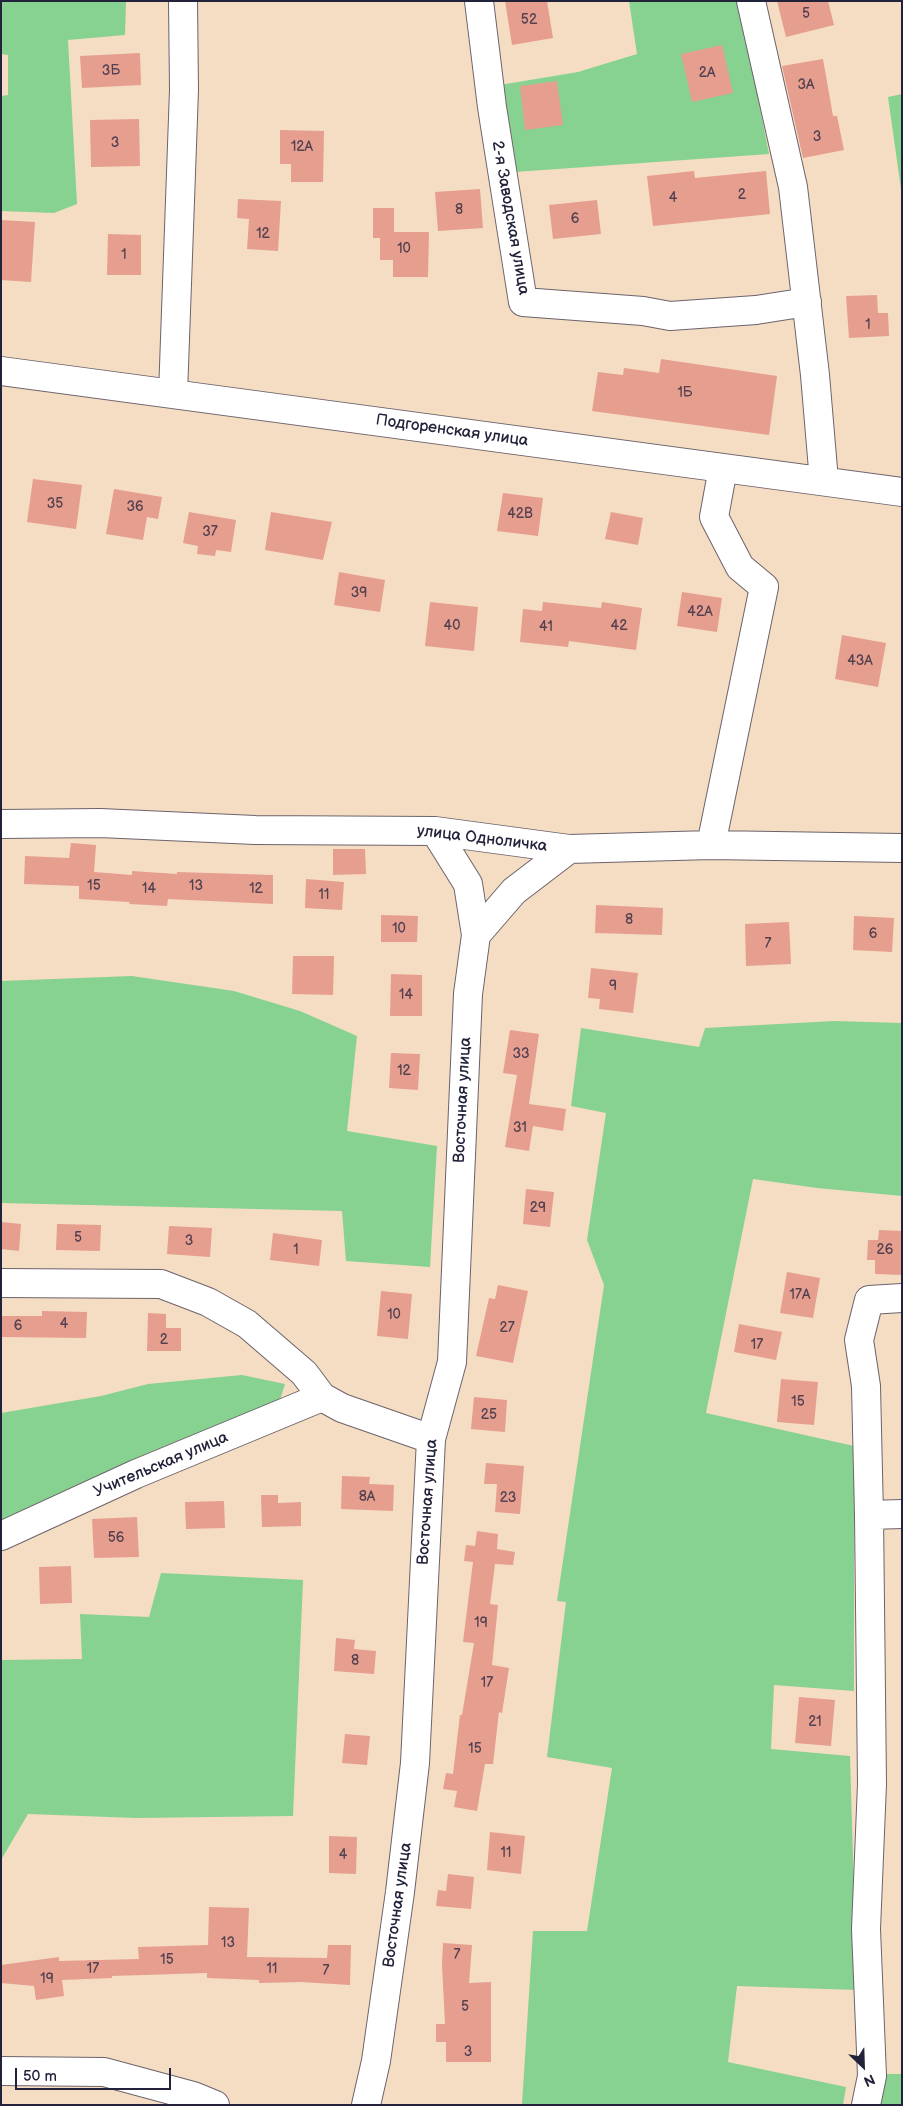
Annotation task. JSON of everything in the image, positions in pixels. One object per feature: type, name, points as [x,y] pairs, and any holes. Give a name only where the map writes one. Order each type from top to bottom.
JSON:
[{"type":"street","points":[[173,394],[184,90],[183,1]]},
{"type":"street","name":"2-я Заводская улица","points":[[478,1],[492,108],[522,302],[643,311],[670,316],[756,310],[807,302]]},
{"type":"street","points":[[751,1],[793,187],[807,302],[824,481]]},
{"type":"street","name":"Подгоренская улица","points":[[1,372],[902,492]]},
{"type":"street","points":[[711,845],[764,587],[740,567],[714,517],[723,468]]},
{"type":"street","name":"улица Одноличка","points":[[1,824],[100,823],[255,830],[434,831],[569,849],[711,845],[902,848]]},
{"type":"street","name":"Восточная улица","points":[[366,2105],[376,2060],[398,1911],[415,1764],[431,1439],[452,1362],[468,994],[476,935],[468,884],[434,831]]},
{"type":"street","points":[[476,935],[514,891],[569,849]]},
{"type":"street","points":[[1,1283],[161,1284],[208,1302],[248,1324],[304,1373],[322,1397],[342,1408],[431,1439]]},
{"type":"street","points":[[866,2105],[872,2076],[866,1929],[872,1784],[866,1386],[859,1340],[869,1300],[902,1298]]},
{"type":"street","name":"Учительская улица","points":[[1,1536],[136,1474],[322,1397]]},
{"type":"street","points":[[869,1515],[902,1514]]},
{"type":"street","points":[[1,2071],[104,2072],[193,2096],[215,2105]]},
{"type":"green space","points":[[1,1],[126,1],[125,35],[68,40],[77,204],[54,213],[1,211],[1,96],[8,95],[8,55],[1,54]]},
{"type":"green space","points":[[629,1],[739,1],[769,154],[515,172],[500,85],[578,72],[637,54]]},
{"type":"green space","points":[[902,94],[902,196],[888,97]]},
{"type":"green space","points":[[132,976],[234,991],[300,1011],[357,1036],[347,1131],[437,1146],[430,1267],[346,1261],[342,1211],[1,1203],[1,981]]},
{"type":"green space","points":[[834,1021],[902,1023],[902,1196],[817,1188],[753,1179],[706,1413],[854,1446],[854,1691],[774,1685],[771,1749],[850,1756],[857,1990],[737,1986],[728,2062],[846,2087],[843,2105],[522,2104],[533,1931],[587,1931],[612,1768],[547,1757],[566,1602],[557,1601],[604,1285],[587,1240],[606,1113],[571,1106],[581,1028],[699,1047],[705,1028]]},
{"type":"green space","points":[[242,1375],[285,1384],[279,1403],[1,1520],[1,1413],[101,1396],[148,1384]]},
{"type":"green space","points":[[161,1573],[303,1580],[293,1816],[136,1818],[28,1814],[1,1860],[1,1660],[82,1659],[80,1614],[149,1617]]},
{"type":"green space","points":[[880,2074],[902,2074],[902,2105],[875,2105]]},
{"type":"building","points":[[505,1],[547,1],[553,38],[512,45]]},
{"type":"building","points":[[777,1],[828,1],[834,25],[786,37]]},
{"type":"building","points":[[722,45],[733,93],[692,102],[681,54]]},
{"type":"building","points":[[140,53],[141,85],[82,88],[80,56]]},
{"type":"building","points":[[823,59],[833,116],[837,116],[844,150],[803,158],[782,66]]},
{"type":"building","points":[[557,81],[563,125],[525,130],[520,86]]},
{"type":"building","points":[[139,119],[140,166],[91,167],[90,120]]},
{"type":"building","points":[[280,130],[324,131],[323,182],[291,182],[291,164],[280,164]]},
{"type":"building","points":[[694,171],[695,178],[766,171],[770,214],[653,226],[647,176]]},
{"type":"building","points":[[480,189],[483,228],[438,231],[435,192]]},
{"type":"building","points":[[238,199],[281,201],[278,251],[247,249],[249,219],[237,218]]},
{"type":"building","points":[[597,200],[601,234],[553,239],[549,205]]},
{"type":"building","points":[[373,208],[394,208],[394,232],[429,232],[428,277],[393,277],[393,260],[380,260],[380,238],[373,238]]},
{"type":"building","points":[[1,220],[35,222],[31,282],[1,280]]},
{"type":"building","points":[[108,234],[141,235],[141,275],[107,275]]},
{"type":"building","points":[[877,295],[878,313],[888,313],[889,336],[849,338],[846,296]]},
{"type":"building","points":[[661,359],[777,376],[769,435],[592,411],[598,372],[623,375],[624,368],[659,373]]},
{"type":"building","points":[[33,479],[82,485],[76,529],[27,522]]},
{"type":"building","points":[[114,489],[162,497],[158,519],[147,517],[143,540],[106,534]]},
{"type":"building","points":[[503,493],[543,498],[538,536],[497,531]]},
{"type":"building","points":[[189,512],[236,520],[231,552],[216,550],[215,556],[197,554],[198,546],[183,543]]},
{"type":"building","points":[[271,512],[332,522],[323,560],[265,550]]},
{"type":"building","points":[[611,512],[643,518],[638,545],[605,539]]},
{"type":"building","points":[[339,572],[385,580],[380,612],[334,605]]},
{"type":"building","points":[[682,592],[722,598],[717,632],[677,626]]},
{"type":"building","points":[[430,602],[478,607],[474,651],[425,646]]},
{"type":"building","points":[[543,602],[601,608],[602,602],[642,608],[636,650],[569,641],[568,647],[520,642],[523,609],[542,611]]},
{"type":"building","points":[[842,635],[886,643],[878,687],[835,679]]},
{"type":"building","points":[[71,843],[96,845],[94,872],[132,875],[132,871],[177,874],[177,872],[273,875],[273,904],[168,899],[167,906],[129,904],[130,902],[79,899],[79,886],[24,884],[25,856],[69,858]]},
{"type":"building","points":[[333,849],[365,849],[366,874],[333,875]]},
{"type":"building","points":[[306,879],[344,882],[342,910],[305,908]]},
{"type":"building","points":[[596,905],[663,908],[662,935],[595,933]]},
{"type":"building","points":[[381,915],[418,916],[417,942],[381,942]]},
{"type":"building","points":[[854,916],[894,918],[892,952],[853,950]]},
{"type":"building","points":[[789,922],[791,964],[746,966],[745,924]]},
{"type":"building","points":[[293,956],[334,956],[333,995],[292,994]]},
{"type":"building","points":[[591,968],[638,973],[633,1013],[599,1009],[600,999],[588,998]]},
{"type":"building","points":[[391,974],[422,975],[422,1016],[390,1016]]},
{"type":"building","points":[[510,1030],[539,1034],[529,1104],[566,1109],[563,1131],[533,1126],[529,1151],[505,1147],[517,1075],[503,1073]]},
{"type":"building","points":[[391,1053],[420,1054],[418,1090],[389,1088]]},
{"type":"building","points":[[526,1189],[554,1192],[550,1227],[523,1224]]},
{"type":"building","points":[[1,1222],[21,1224],[19,1251],[1,1249]]},
{"type":"building","points":[[57,1224],[101,1225],[100,1251],[56,1250]]},
{"type":"building","points":[[169,1226],[212,1228],[210,1257],[167,1254]]},
{"type":"building","points":[[879,1230],[902,1231],[902,1275],[875,1274],[875,1260],[867,1260],[868,1240],[878,1240]]},
{"type":"building","points":[[273,1233],[322,1240],[319,1266],[270,1260]]},
{"type":"building","points":[[787,1272],[820,1278],[813,1318],[780,1313]]},
{"type":"building","points":[[498,1285],[528,1291],[513,1363],[476,1356],[489,1298],[495,1299]]},
{"type":"building","points":[[381,1291],[412,1294],[408,1339],[377,1336]]},
{"type":"building","points":[[42,1311],[87,1312],[86,1338],[1,1337],[1,1316],[42,1316]]},
{"type":"building","points":[[148,1313],[166,1314],[166,1328],[181,1328],[181,1351],[147,1351]]},
{"type":"building","points":[[739,1324],[782,1332],[776,1360],[734,1352]]},
{"type":"building","points":[[781,1379],[818,1382],[814,1425],[777,1422]]},
{"type":"building","points":[[474,1397],[507,1400],[505,1432],[471,1429]]},
{"type":"building","points":[[486,1463],[524,1466],[520,1514],[495,1512],[497,1484],[484,1484]]},
{"type":"building","points":[[342,1476],[370,1477],[369,1484],[394,1485],[393,1511],[341,1509]]},
{"type":"building","points":[[261,1495],[278,1495],[278,1503],[301,1502],[301,1526],[262,1527]]},
{"type":"building","points":[[224,1501],[225,1528],[186,1529],[185,1502]]},
{"type":"building","points":[[137,1517],[139,1557],[94,1558],[92,1519]]},
{"type":"building","points":[[477,1531],[498,1534],[497,1549],[515,1552],[513,1565],[495,1564],[490,1604],[498,1605],[492,1665],[509,1668],[502,1713],[499,1712],[493,1764],[485,1764],[477,1811],[454,1807],[457,1791],[443,1789],[446,1773],[453,1774],[460,1715],[462,1715],[474,1643],[463,1642],[473,1562],[464,1561],[466,1545],[475,1546]]},
{"type":"building","points":[[71,1566],[72,1603],[40,1604],[39,1567]]},
{"type":"building","points":[[336,1638],[355,1640],[354,1649],[376,1651],[374,1674],[334,1671]]},
{"type":"building","points":[[799,1697],[835,1700],[831,1746],[795,1743]]},
{"type":"building","points":[[345,1734],[370,1736],[367,1765],[342,1763]]},
{"type":"building","points":[[490,1832],[525,1836],[521,1874],[487,1870]]},
{"type":"building","points":[[329,1836],[357,1837],[356,1874],[329,1873]]},
{"type":"building","points":[[448,1874],[474,1877],[471,1909],[436,1906],[438,1890],[446,1891]]},
{"type":"building","points":[[209,1907],[249,1908],[247,1957],[327,1958],[328,1945],[351,1945],[350,1985],[301,1982],[259,1983],[259,1980],[207,1978],[207,1973],[112,1976],[112,1978],[62,1980],[64,1996],[36,2000],[34,1986],[1,1983],[1,1965],[59,1957],[59,1961],[139,1959],[138,1947],[208,1945]]},
{"type":"building","points":[[443,1943],[472,1945],[469,1983],[491,1982],[491,2062],[446,2062],[446,2042],[436,2042],[436,2024],[445,2024],[442,1965]]}]
